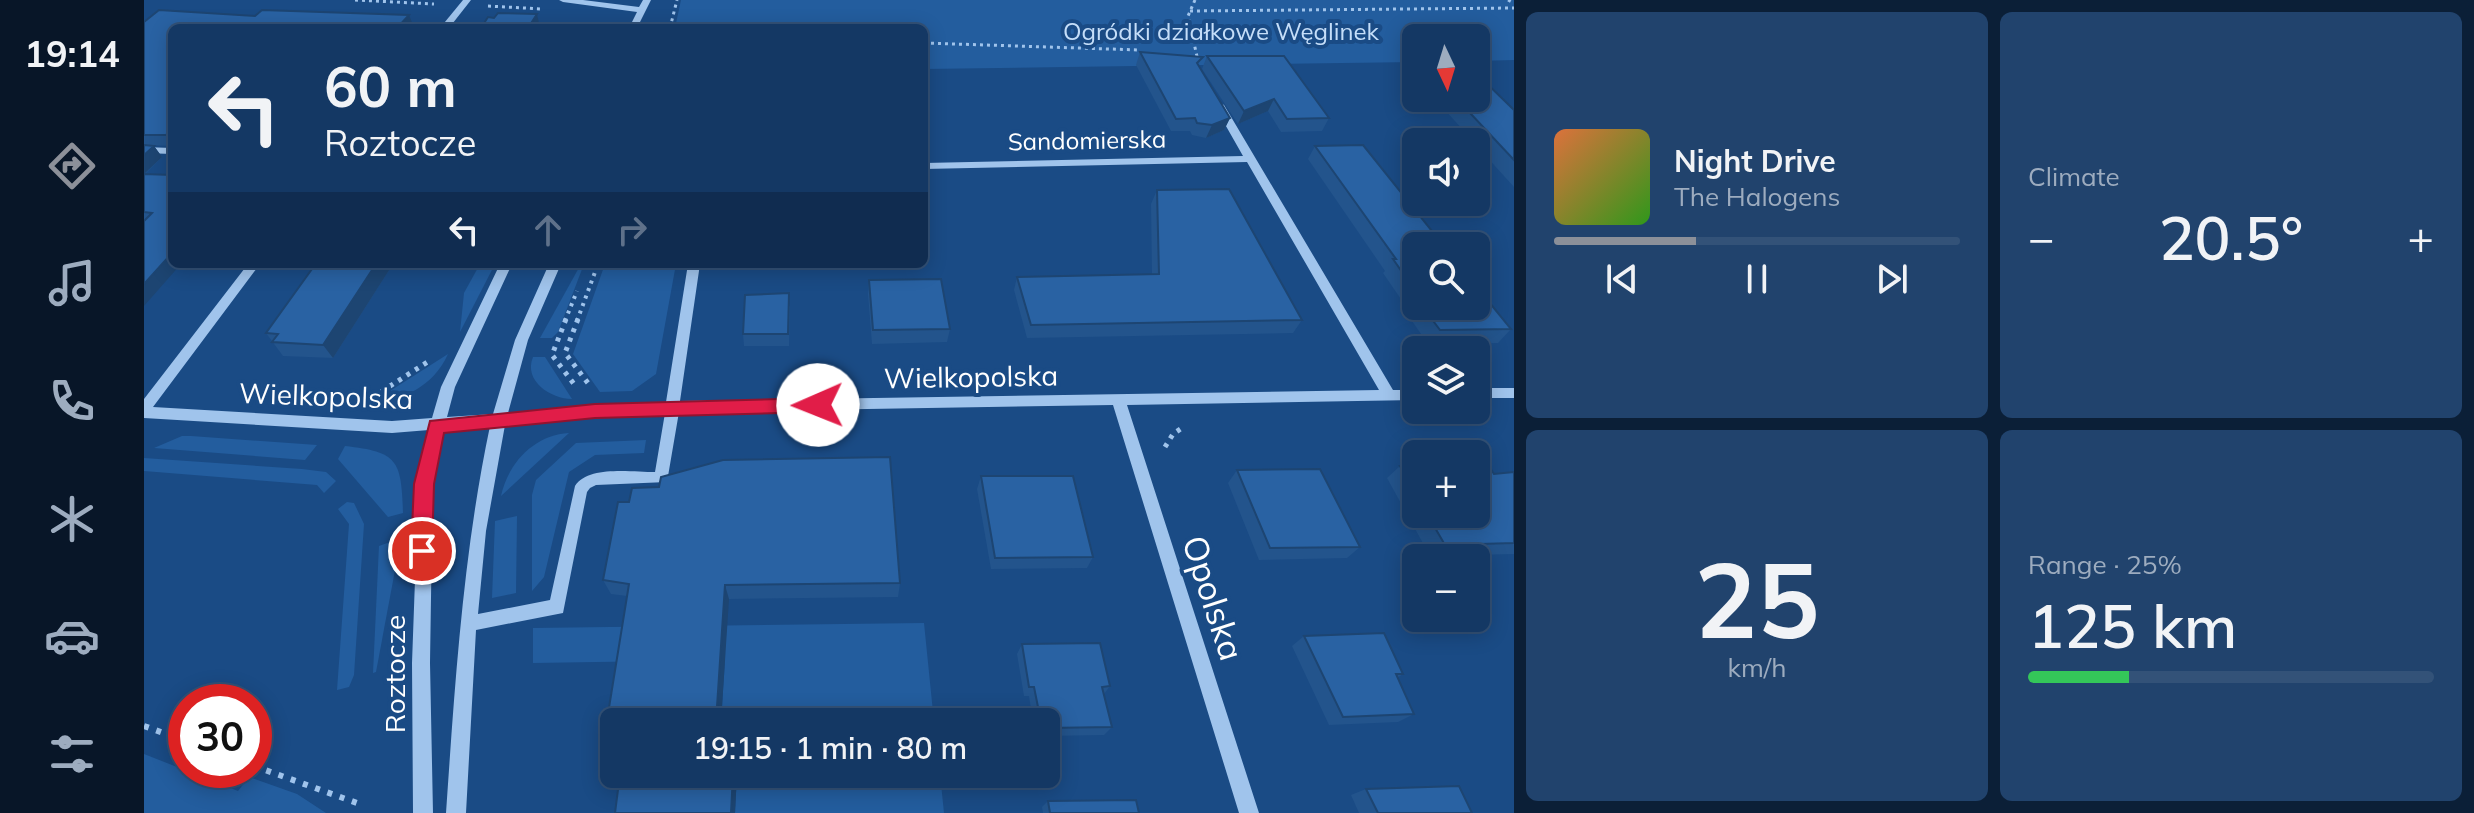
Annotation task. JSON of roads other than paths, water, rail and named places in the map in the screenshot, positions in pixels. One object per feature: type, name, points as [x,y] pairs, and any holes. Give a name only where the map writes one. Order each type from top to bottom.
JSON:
[{"type":"street","points":[[447,24],[467,0]]},
{"type":"street","points":[[563,0],[601,1],[643,10]]},
{"type":"street","points":[[637,24],[647,0]]},
{"type":"street","points":[[1200,74],[1389,395]]},
{"type":"street","points":[[144,150],[168,151]]},
{"type":"street","name":"Sandomierska","points":[[928,166],[1250,159]]},
{"type":"street","points":[[144,411],[251,268]]},
{"type":"street","name":"Roztocze","points":[[423,813],[422,523],[426,469],[455,369],[504,268]]},
{"type":"street","points":[[456,813],[482,512],[513,364],[553,268]]},
{"type":"street","points":[[471,623],[557,607],[581,487],[595,479],[662,478],[693,268]]},
{"type":"street","points":[[1490,393],[1514,393]]},
{"type":"street","name":"Wielkopolska","points":[[144,411],[392,427],[671,407],[1402,395]]},
{"type":"street","name":"Opolska","points":[[1119,402],[1249,813]]},
{"type":"park label","name":"Ogródki działkowe Węglinek","points":[[1221,32]]}]
